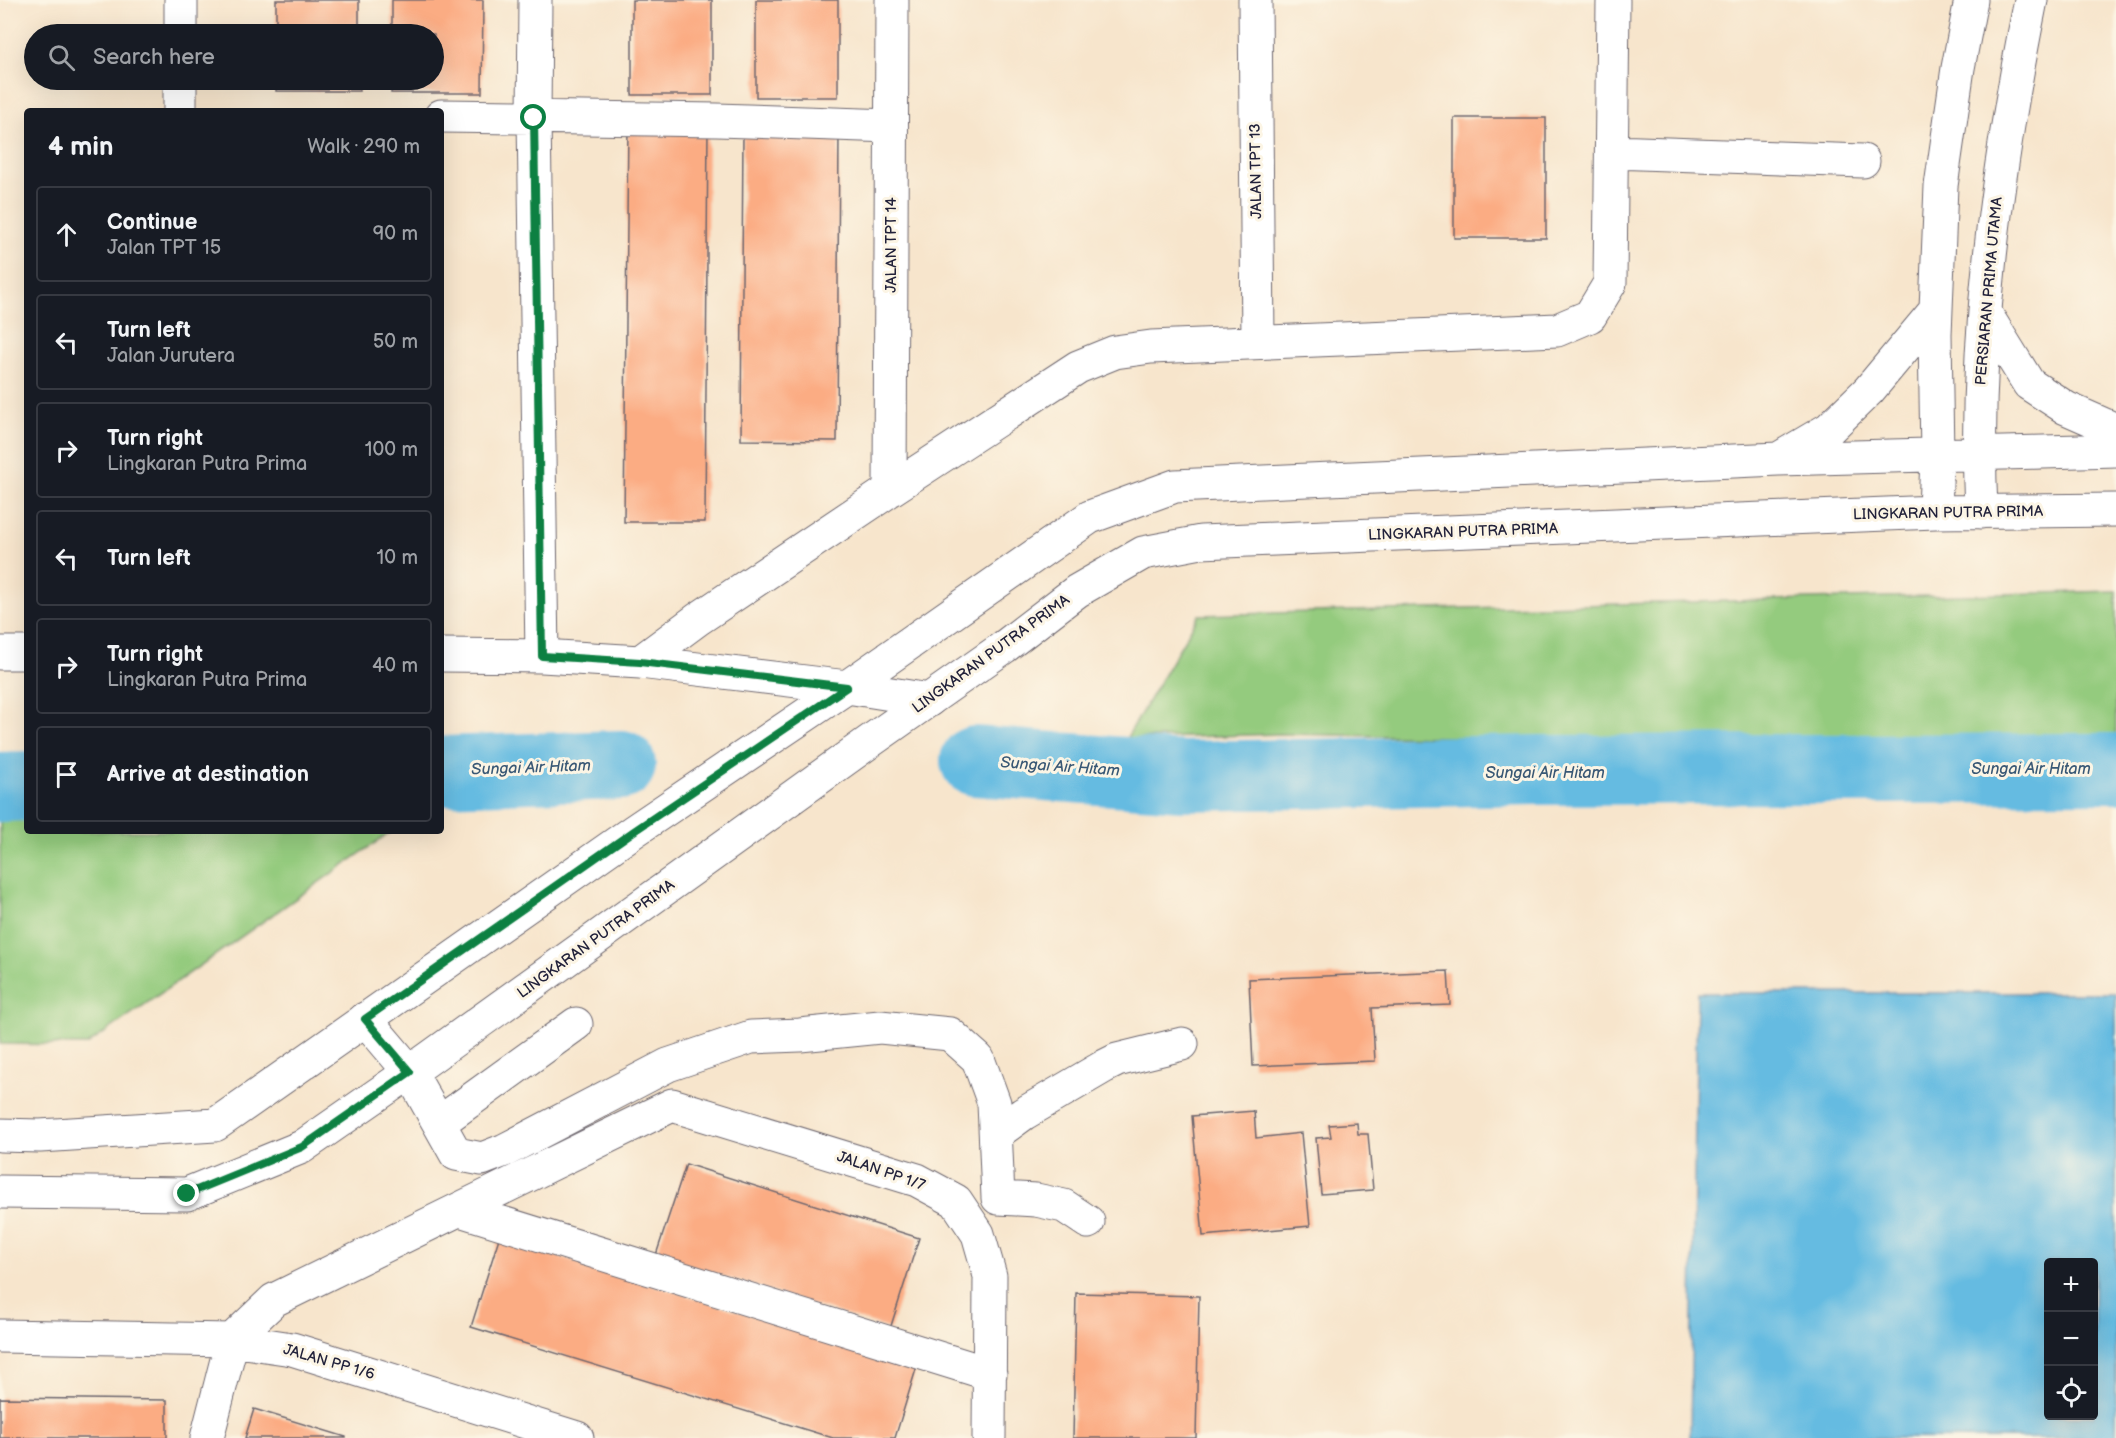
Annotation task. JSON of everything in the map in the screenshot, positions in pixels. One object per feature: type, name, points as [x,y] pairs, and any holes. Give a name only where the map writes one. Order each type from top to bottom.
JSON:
[{"type":"main road","points":[[181,0],[181,24]]},
{"type":"main road","points":[[535,0],[534,118],[542,656]]},
{"type":"main road","name":"JALAN TPT 14","points":[[890,489],[892,0]]},
{"type":"main road","name":"JALAN TPT 13","points":[[1255,0],[1258,342]]},
{"type":"main road","points":[[640,662],[698,619],[890,489],[1078,367],[1115,352],[1151,347],[1557,330],[1590,316],[1610,283],[1613,0]]},
{"type":"main road","points":[[1935,512],[1935,310],[1941,186],[1958,68],[1971,0]]},
{"type":"main road","name":"PERSIARAN PRIMA UTAMA","points":[[1981,512],[1978,453],[1985,313],[1994,219],[2007,130],[2031,0]]},
{"type":"main road","points":[[180,90],[180,108]]},
{"type":"main road","points":[[444,116],[717,120],[891,126]]},
{"type":"main road","points":[[1612,152],[1863,161]]},
{"type":"main road","points":[[1778,459],[1829,429],[1869,390],[1935,310]]},
{"type":"main road","points":[[1985,313],[2030,384],[2066,408],[2116,430]]},
{"type":"main road","points":[[0,1135],[40,1136],[215,1125],[634,831],[847,687],[1090,517],[1175,486],[1778,459],[2116,450]]},
{"type":"main road","name":"LINGKARAN PUTRA PRIMA","points":[[0,1192],[187,1194],[302,1147],[1004,647],[1077,591],[1143,554],[1213,542],[1935,512],[2116,510]]},
{"type":"main road","points":[[0,653],[24,653]]},
{"type":"main road","points":[[444,655],[542,656],[640,662],[847,687],[929,700]]},
{"type":"main road","points":[[365,1019],[410,1072],[456,1154],[482,1159],[505,1150],[668,1065],[750,1037],[800,1035],[880,1027],[950,1034],[978,1059],[994,1103],[998,1198],[1036,1200],[1064,1206],[1088,1222]]},
{"type":"main road","points":[[439,1123],[576,1024]]},
{"type":"main road","points":[[997,1133],[1023,1114],[1105,1066],[1118,1060],[1182,1044]]},
{"type":"main road","name":"JALAN PP 1/7","points":[[459,1210],[672,1105],[917,1180],[956,1201],[978,1234],[990,1276],[989,1438]]},
{"type":"main road","points":[[207,1438],[232,1340],[274,1300],[459,1210],[990,1374]]},
{"type":"main road","name":"JALAN PP 1/6","points":[[0,1336],[232,1340],[292,1349],[577,1438]]},
{"type":"green space","points":[[2116,591],[2116,747],[2011,748],[1280,734],[1126,739],[1199,615]]},
{"type":"green space","points":[[0,808],[24,809],[24,834],[388,834],[87,1045],[0,1044]]},
{"type":"water","points":[[1697,993],[2116,993],[2116,1438],[1690,1438]]},
{"type":"building","points":[[276,0],[359,0],[359,24],[276,24]]},
{"type":"building","points":[[392,0],[483,0],[482,93],[391,93],[391,90],[444,90],[444,24],[392,24]]},
{"type":"building","points":[[632,0],[712,0],[712,95],[632,95]]},
{"type":"building","points":[[756,0],[838,0],[838,97],[756,97]]},
{"type":"building","points":[[276,90],[359,90],[359,91]]},
{"type":"building","points":[[1454,118],[1546,118],[1546,238],[1454,238]]},
{"type":"building","points":[[628,124],[708,124],[705,522],[624,522]]},
{"type":"building","points":[[743,129],[839,130],[837,441],[741,440]]},
{"type":"building","points":[[1448,971],[1450,1005],[1372,1008],[1375,1061],[1253,1066],[1249,979]]},
{"type":"building","points":[[1254,1111],[1256,1138],[1301,1133],[1310,1226],[1203,1236],[1192,1116]]},
{"type":"building","points":[[1357,1123],[1358,1134],[1368,1134],[1373,1190],[1321,1194],[1316,1138],[1331,1137],[1329,1125]]},
{"type":"building","points":[[686,1164],[919,1238],[890,1329],[656,1255]]},
{"type":"building","points":[[499,1238],[917,1366],[895,1438],[833,1438],[471,1327]]},
{"type":"building","points":[[1076,1293],[1199,1296],[1196,1438],[1073,1438]]},
{"type":"building","points":[[0,1398],[167,1400],[167,1438],[0,1438]]},
{"type":"building","points":[[254,1409],[346,1437],[346,1438],[245,1438]]},
{"type":"waterway","name":"Sungai Air Hitam","points":[[975,761],[1182,776],[1541,770],[2116,768]]},
{"type":"waterway","name":"Sungai Air Hitam","points":[[444,771],[621,765]]},
{"type":"waterway","name":"Sungai Air Hitam","points":[[0,787],[24,786]]},
{"type":"route","points":[[187,1194],[302,1147],[410,1072],[365,1019],[634,831],[847,687],[640,662],[542,656],[534,118]]}]
